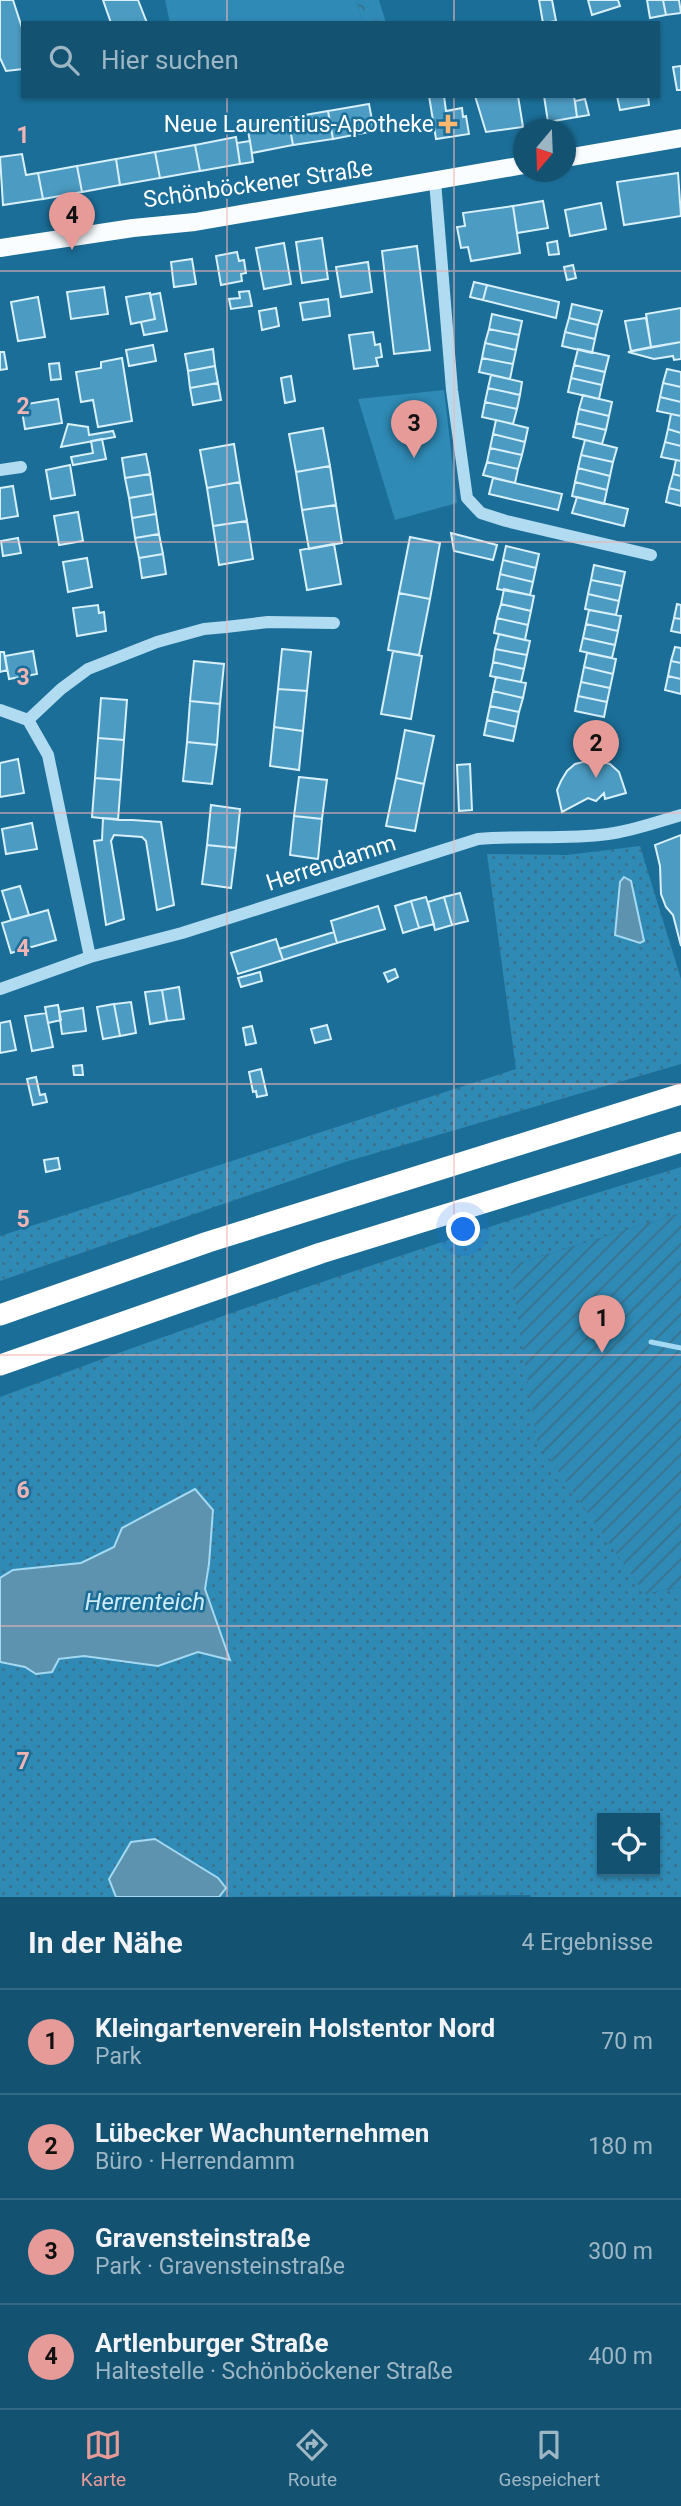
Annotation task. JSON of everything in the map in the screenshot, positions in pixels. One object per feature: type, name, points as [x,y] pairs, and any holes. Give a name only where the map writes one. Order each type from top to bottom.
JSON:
[{"type":"highway","points":[[0,1315],[208,1242],[681,1094]]},
{"type":"highway","points":[[0,1367],[321,1253],[681,1142]]},
{"type":"main road","points":[[576,156],[681,138]]},
{"type":"main road","name":"Schönböckener Straße","points":[[0,248],[133,228],[195,222],[513,167]]},
{"type":"street","points":[[435,181],[452,390],[467,499],[481,513],[506,521],[651,555]]},
{"type":"street","points":[[0,470],[21,467]]},
{"type":"street","points":[[29,720],[61,689],[88,669],[157,642],[204,629],[237,625],[268,622],[334,623]]},
{"type":"street","points":[[0,710],[29,720],[48,755],[90,957]]},
{"type":"street","name":"Herrendamm","points":[[0,989],[90,957],[183,933],[478,839],[609,834],[681,815]]},
{"type":"green space","points":[[165,0],[356,0],[362,21],[170,21]]},
{"type":"green space","points":[[356,0],[379,0],[385,21],[362,21]]},
{"type":"green space","points":[[444,390],[457,503],[395,520],[358,399]]},
{"type":"green space","points":[[640,846],[681,979],[681,1064],[345,1162],[0,1281],[0,1236],[516,1069],[487,854],[567,855]],"holes":[[[624,877],[631,881],[644,941],[615,935],[620,882]]]},
{"type":"green space","points":[[681,1167],[681,1213],[510,1266],[645,1594],[681,1587],[681,1897],[219,1897],[226,1888],[109,1879],[116,1897],[0,1897],[0,1662],[25,1667],[84,1656],[158,1666],[198,1652],[229,1659],[205,1589],[213,1510],[114,1547],[81,1563],[13,1570],[0,1578],[0,1397],[254,1305]]},
{"type":"green space","points":[[681,1213],[681,1587],[645,1594],[537,1441],[510,1266]]},
{"type":"water","points":[[624,877],[631,881],[644,941],[640,943],[615,935],[620,882]]},
{"type":"water","name":"Herrenteich","points":[[195,1489],[213,1510],[205,1589],[230,1660],[198,1652],[158,1666],[84,1656],[59,1659],[52,1672],[36,1674],[25,1667],[0,1662],[0,1578],[13,1570],[81,1563],[114,1547],[122,1528]]},
{"type":"water","points":[[155,1839],[218,1878],[226,1888],[219,1897],[116,1897],[109,1879],[131,1842]]},
{"type":"building","points":[[0,0],[13,0],[21,25],[21,69],[6,71],[0,58]]},
{"type":"building","points":[[103,0],[138,0],[146,21],[110,21]]},
{"type":"building","points":[[539,0],[552,0],[556,21],[543,21]]},
{"type":"building","points":[[588,0],[618,0],[620,6],[592,15]]},
{"type":"building","points":[[647,0],[663,0],[666,15],[650,18]]},
{"type":"building","points":[[663,0],[679,0],[681,13],[666,15]]},
{"type":"building","points":[[681,66],[681,90],[677,90],[673,67]]},
{"type":"building","points":[[429,98],[444,98],[446,111],[462,108],[469,134],[436,139]]},
{"type":"building","points":[[476,98],[518,98],[522,119],[513,119],[513,128],[486,132]]},
{"type":"building","points":[[544,98],[574,98],[577,117],[548,119]]},
{"type":"building","points":[[617,98],[648,98],[649,105],[620,110]]},
{"type":"building","points":[[585,99],[589,115],[577,117],[575,101]]},
{"type":"building","points":[[369,104],[374,131],[333,139],[328,111]]},
{"type":"building","points":[[328,111],[333,139],[293,145],[288,118]]},
{"type":"building","points":[[288,118],[293,145],[252,153],[247,125]]},
{"type":"building","points":[[236,137],[240,164],[200,171],[195,145]]},
{"type":"building","points":[[250,141],[253,162],[240,164],[237,143]]},
{"type":"building","points":[[195,145],[200,171],[160,178],[155,152]]},
{"type":"building","points":[[155,152],[160,178],[120,185],[116,159]]},
{"type":"building","points":[[22,154],[26,175],[38,173],[43,199],[3,205],[0,157]]},
{"type":"building","points":[[116,159],[120,185],[82,192],[77,166]]},
{"type":"building","points":[[77,166],[82,192],[43,199],[38,173]]},
{"type":"building","points":[[678,173],[681,216],[624,225],[617,182]]},
{"type":"building","points":[[543,201],[548,228],[517,233],[513,206]]},
{"type":"building","points":[[601,203],[606,229],[570,236],[565,210]]},
{"type":"building","points":[[513,206],[520,253],[471,261],[468,247],[461,248],[457,227],[465,226],[463,213]]},
{"type":"building","points":[[322,238],[328,279],[302,283],[296,242]]},
{"type":"building","points":[[557,241],[559,254],[549,255],[547,243]]},
{"type":"building","points":[[284,243],[291,284],[264,289],[256,248]]},
{"type":"building","points":[[417,246],[430,350],[394,354],[382,251]]},
{"type":"building","points":[[237,252],[239,261],[244,260],[246,273],[241,274],[242,281],[221,285],[216,256]]},
{"type":"building","points":[[192,259],[196,284],[174,287],[171,262]]},
{"type":"building","points":[[368,262],[372,292],[341,297],[336,267]]},
{"type":"building","points":[[573,265],[576,278],[567,280],[564,267]]},
{"type":"building","points":[[474,282],[487,285],[483,300],[470,297]]},
{"type":"building","points":[[487,285],[559,302],[556,318],[483,300]]},
{"type":"building","points":[[104,287],[108,314],[71,319],[67,292]]},
{"type":"building","points":[[249,291],[252,306],[231,309],[229,299],[240,298],[239,292]]},
{"type":"building","points":[[150,293],[155,319],[131,324],[126,297]]},
{"type":"building","points":[[160,293],[167,331],[144,335],[141,322],[155,319],[150,295]]},
{"type":"building","points":[[38,297],[45,337],[18,341],[11,302]]},
{"type":"building","points":[[328,299],[330,316],[303,320],[300,303]]},
{"type":"building","points":[[572,304],[602,311],[598,325],[569,318]]},
{"type":"building","points":[[276,308],[279,326],[262,330],[259,311]]},
{"type":"building","points":[[681,308],[681,342],[651,347],[646,314]]},
{"type":"building","points":[[492,314],[522,321],[519,335],[489,329]]},
{"type":"building","points":[[569,318],[598,325],[595,339],[565,332]]},
{"type":"building","points":[[646,318],[651,347],[631,351],[625,321]]},
{"type":"building","points":[[489,329],[519,335],[516,350],[485,343]]},
{"type":"building","points":[[373,332],[375,345],[380,344],[382,357],[376,358],[378,366],[354,369],[349,335]]},
{"type":"building","points":[[565,332],[595,339],[592,353],[562,346]]},
{"type":"building","points":[[681,342],[681,359],[674,360],[673,356],[654,359],[628,352]]},
{"type":"building","points":[[485,343],[516,350],[513,364],[482,358]]},
{"type":"building","points":[[153,345],[156,361],[129,366],[126,350]]},
{"type":"building","points":[[213,349],[215,366],[188,371],[185,354]]},
{"type":"building","points":[[578,349],[609,356],[605,372],[574,365]]},
{"type":"building","points":[[0,352],[4,352],[7,369],[0,370]]},
{"type":"building","points":[[122,358],[132,421],[98,427],[93,400],[81,402],[76,372],[101,368],[101,362]]},
{"type":"building","points":[[482,358],[513,364],[510,379],[479,372]]},
{"type":"building","points":[[59,363],[61,379],[51,380],[49,364]]},
{"type":"building","points":[[574,365],[605,372],[602,385],[571,378]]},
{"type":"building","points":[[215,366],[218,383],[190,388],[188,371]]},
{"type":"building","points":[[667,369],[681,372],[681,387],[663,383]]},
{"type":"building","points":[[491,375],[522,382],[520,395],[488,388]]},
{"type":"building","points":[[291,376],[295,401],[285,403],[281,378]]},
{"type":"building","points":[[571,378],[602,385],[599,399],[568,392]]},
{"type":"building","points":[[218,383],[221,400],[193,405],[190,388]]},
{"type":"building","points":[[663,383],[681,387],[681,402],[660,397]]},
{"type":"building","points":[[488,388],[520,395],[517,409],[485,402]]},
{"type":"building","points":[[583,395],[612,402],[609,416],[579,409]]},
{"type":"building","points":[[660,397],[681,402],[681,416],[657,411]]},
{"type":"building","points":[[58,399],[62,423],[25,429],[21,405]]},
{"type":"building","points":[[485,402],[517,409],[513,424],[482,417]]},
{"type":"building","points":[[579,409],[609,416],[606,430],[576,423]]},
{"type":"building","points":[[671,414],[681,416],[681,433],[668,429]]},
{"type":"building","points":[[496,420],[528,428],[525,442],[493,434]]},
{"type":"building","points":[[576,423],[606,430],[602,444],[573,437]]},
{"type":"building","points":[[68,424],[88,427],[89,435],[113,431],[115,437],[61,447]]},
{"type":"building","points":[[323,428],[330,466],[296,472],[289,434]]},
{"type":"building","points":[[668,429],[681,433],[681,446],[665,442]]},
{"type":"building","points":[[493,434],[525,442],[522,455],[490,448]]},
{"type":"building","points":[[102,439],[106,459],[73,465],[71,457],[93,453],[91,441]]},
{"type":"building","points":[[585,440],[617,448],[613,462],[581,455]]},
{"type":"building","points":[[665,442],[681,446],[681,461],[661,457]]},
{"type":"building","points":[[234,444],[240,482],[207,488],[200,450]]},
{"type":"building","points":[[490,448],[522,455],[518,469],[487,462]]},
{"type":"building","points":[[146,454],[150,474],[125,478],[122,458]]},
{"type":"building","points":[[581,455],[613,462],[610,476],[578,468]]},
{"type":"building","points":[[676,460],[681,461],[681,476],[673,474]]},
{"type":"building","points":[[487,462],[518,469],[515,483],[483,475]]},
{"type":"building","points":[[70,465],[75,495],[51,499],[46,470]]},
{"type":"building","points":[[330,466],[336,505],[302,510],[296,472]]},
{"type":"building","points":[[578,468],[610,476],[607,490],[575,482]]},
{"type":"building","points":[[150,474],[153,494],[129,498],[125,478]]},
{"type":"building","points":[[673,474],[681,476],[681,491],[669,488]]},
{"type":"building","points":[[493,478],[562,494],[558,510],[489,494]]},
{"type":"building","points":[[240,482],[247,521],[213,526],[207,488]]},
{"type":"building","points":[[575,482],[607,490],[604,504],[572,496]]},
{"type":"building","points":[[13,486],[18,516],[0,519],[0,488]]},
{"type":"building","points":[[669,488],[681,491],[681,506],[666,502]]},
{"type":"building","points":[[153,494],[156,514],[132,518],[129,498]]},
{"type":"building","points":[[577,497],[628,509],[624,526],[572,513]]},
{"type":"building","points":[[336,505],[342,543],[309,549],[302,510]]},
{"type":"building","points":[[78,512],[83,541],[59,545],[54,516]]},
{"type":"building","points":[[156,514],[159,534],[135,538],[132,518]]},
{"type":"building","points":[[247,521],[253,559],[219,565],[213,526]]},
{"type":"building","points":[[451,533],[497,545],[493,560],[454,551]]},
{"type":"building","points":[[159,534],[163,554],[139,558],[135,538]]},
{"type":"building","points":[[410,537],[440,543],[430,599],[399,593]]},
{"type":"building","points":[[18,538],[21,553],[3,556],[1,541]]},
{"type":"building","points":[[334,544],[341,584],[307,590],[300,550]]},
{"type":"building","points":[[506,546],[539,554],[536,568],[503,560]]},
{"type":"building","points":[[163,554],[166,574],[142,578],[139,558]]},
{"type":"building","points":[[87,558],[92,587],[68,592],[63,562]]},
{"type":"building","points":[[503,560],[536,568],[533,582],[500,574]]},
{"type":"building","points":[[594,565],[625,572],[622,586],[591,580]]},
{"type":"building","points":[[500,574],[533,582],[530,595],[497,589]]},
{"type":"building","points":[[591,580],[622,586],[619,601],[588,594]]},
{"type":"building","points":[[504,589],[534,596],[531,611],[501,604]]},
{"type":"building","points":[[399,593],[430,599],[419,655],[388,650]]},
{"type":"building","points":[[588,594],[619,601],[616,615],[585,609]]},
{"type":"building","points":[[501,604],[531,611],[528,625],[497,618]]},
{"type":"building","points":[[677,604],[681,605],[681,619],[674,618]]},
{"type":"building","points":[[98,605],[99,613],[104,612],[106,631],[77,636],[73,608]]},
{"type":"building","points":[[589,610],[621,616],[618,631],[586,624]]},
{"type":"building","points":[[497,618],[528,625],[525,640],[494,633]]},
{"type":"building","points":[[674,618],[681,619],[681,633],[671,631]]},
{"type":"building","points":[[586,624],[618,631],[615,645],[583,638]]},
{"type":"building","points":[[499,634],[530,641],[527,655],[495,649]]},
{"type":"building","points":[[583,638],[615,645],[612,658],[580,651]]},
{"type":"building","points":[[675,647],[681,648],[681,663],[671,661]]},
{"type":"building","points":[[282,649],[311,652],[307,691],[278,689]]},
{"type":"building","points":[[495,649],[527,655],[524,669],[493,662]]},
{"type":"building","points":[[33,651],[37,674],[9,679],[5,656]]},
{"type":"building","points":[[393,651],[422,656],[411,719],[381,714]]},
{"type":"building","points":[[0,652],[4,652],[7,670],[0,672]]},
{"type":"building","points":[[587,653],[616,659],[613,674],[584,667]]},
{"type":"building","points":[[194,661],[224,664],[220,704],[190,701]]},
{"type":"building","points":[[671,661],[681,663],[681,679],[668,676]]},
{"type":"building","points":[[493,662],[524,669],[521,682],[490,676]]},
{"type":"building","points":[[584,667],[613,674],[610,688],[581,682]]},
{"type":"building","points":[[668,676],[681,679],[681,694],[665,690]]},
{"type":"building","points":[[496,677],[526,683],[523,698],[493,691]]},
{"type":"building","points":[[581,682],[610,688],[607,702],[578,696]]},
{"type":"building","points":[[278,689],[307,691],[303,731],[274,727]]},
{"type":"building","points":[[493,691],[523,698],[519,712],[490,706]]},
{"type":"building","points":[[578,696],[607,702],[604,717],[575,711]]},
{"type":"building","points":[[101,698],[127,700],[124,740],[98,738]]},
{"type":"building","points":[[190,701],[220,704],[217,745],[187,742]]},
{"type":"building","points":[[490,706],[519,712],[516,727],[487,720]]},
{"type":"building","points":[[487,720],[516,727],[513,741],[484,735]]},
{"type":"building","points":[[274,727],[303,731],[299,770],[270,766]]},
{"type":"building","points":[[405,730],[434,736],[424,784],[396,778]]},
{"type":"building","points":[[98,738],[124,740],[121,780],[95,778]]},
{"type":"building","points":[[187,742],[217,745],[212,784],[183,781]]},
{"type":"building","points":[[18,759],[24,793],[0,797],[0,763]]},
{"type":"building","points":[[587,761],[610,764],[619,772],[626,793],[605,799],[604,793],[596,801],[588,798],[562,812],[557,790],[561,781],[575,764]]},
{"type":"building","points":[[470,764],[472,810],[459,811],[457,765]]},
{"type":"building","points":[[299,777],[327,780],[322,819],[294,816]]},
{"type":"building","points":[[95,778],[121,780],[118,820],[92,817]]},
{"type":"building","points":[[396,778],[424,784],[415,831],[386,826]]},
{"type":"building","points":[[211,805],[240,809],[236,848],[207,845]]},
{"type":"building","points":[[294,816],[322,819],[318,859],[290,855]]},
{"type":"building","points":[[103,818],[161,822],[174,905],[157,910],[146,841],[142,837],[114,835],[111,841],[124,919],[106,925],[94,841],[102,840]]},
{"type":"building","points":[[32,823],[37,849],[6,854],[2,829]]},
{"type":"building","points":[[681,835],[681,946],[673,915],[666,907],[661,894],[660,866],[655,845]]},
{"type":"building","points":[[207,845],[236,848],[231,888],[202,884]]},
{"type":"building","points":[[20,886],[29,915],[11,920],[2,891]]},
{"type":"building","points":[[460,893],[468,921],[452,925],[444,897]]},
{"type":"building","points":[[426,897],[434,924],[419,928],[411,901]]},
{"type":"building","points":[[444,897],[452,925],[435,930],[428,902]]},
{"type":"building","points":[[411,901],[419,928],[403,933],[395,906]]},
{"type":"building","points":[[378,906],[385,929],[337,943],[331,921]]},
{"type":"building","points":[[48,910],[56,940],[11,953],[2,923]]},
{"type":"building","points":[[334,932],[337,943],[283,960],[279,949]]},
{"type":"building","points":[[276,939],[283,960],[238,974],[231,953]]},
{"type":"building","points":[[395,969],[398,977],[388,982],[384,973]]},
{"type":"building","points":[[260,972],[262,981],[241,987],[238,978]]},
{"type":"building","points":[[179,987],[184,1019],[167,1021],[162,990]]},
{"type":"building","points":[[162,990],[167,1021],[150,1024],[145,992]]},
{"type":"building","points":[[131,1002],[136,1033],[120,1036],[114,1004]]},
{"type":"building","points":[[114,1004],[120,1036],[103,1039],[97,1007]]},
{"type":"building","points":[[58,1005],[61,1020],[48,1023],[45,1007]]},
{"type":"building","points":[[83,1008],[86,1031],[62,1034],[59,1012]]},
{"type":"building","points":[[46,1013],[53,1047],[32,1051],[25,1016]]},
{"type":"building","points":[[10,1021],[16,1050],[0,1053],[0,1023]]},
{"type":"building","points":[[327,1025],[331,1039],[315,1043],[311,1029]]},
{"type":"building","points":[[252,1026],[256,1043],[246,1045],[243,1028]]},
{"type":"building","points":[[82,1065],[83,1075],[74,1075],[73,1066]]},
{"type":"building","points":[[261,1069],[267,1095],[257,1097],[256,1091],[253,1092],[249,1072]]},
{"type":"building","points":[[36,1077],[40,1095],[45,1094],[47,1102],[33,1105],[27,1079]]},
{"type":"building","points":[[58,1158],[60,1169],[46,1172],[44,1160]]},
{"type":"waterway","points":[[651,1342],[681,1348]]},
{"type":"place","name":"Neue Laurentius-Apotheke","points":[[448,124]]},
{"type":"place","name":"Artlenburger Straße","points":[[72,250]]},
{"type":"place","name":"Gravensteinstraße","points":[[414,458]]},
{"type":"place","name":"Lübecker Wachunternehmen","points":[[596,778]]},
{"type":"place","name":"Kleingartenverein Holstentor Nord","points":[[602,1353]]}]
